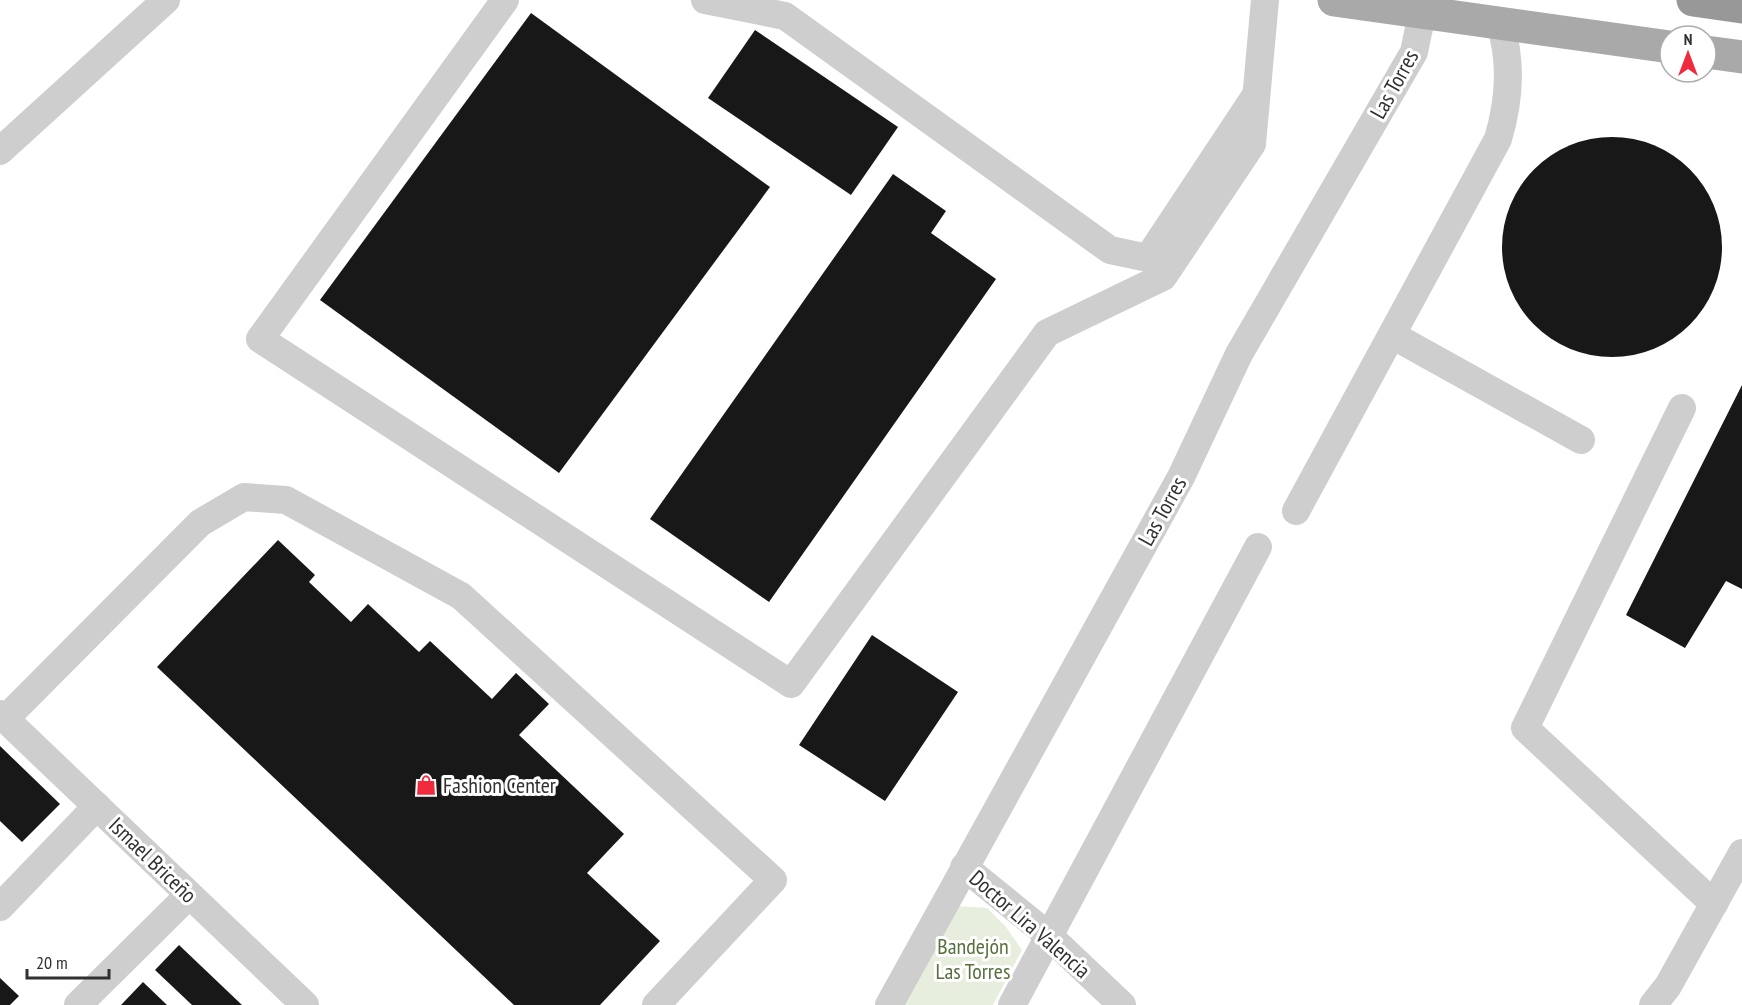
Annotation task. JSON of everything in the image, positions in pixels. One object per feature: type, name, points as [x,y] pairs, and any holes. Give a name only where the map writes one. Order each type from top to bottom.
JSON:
[{"type":"highway","points":[[1693,0],[1742,7]]},
{"type":"main road","points":[[1334,0],[1658,45]]},
{"type":"main road","points":[[1718,54],[1742,57]]},
{"type":"street","points":[[0,151],[166,0]]},
{"type":"street","points":[[504,0],[260,339],[791,684],[1047,333],[1163,277],[1252,144],[1265,0]]},
{"type":"street","points":[[705,0],[785,16],[1110,250],[1149,258],[1257,94]]},
{"type":"street","name":"Las Torres","points":[[889,1005],[1180,477],[1239,354],[1414,52],[1419,12]]},
{"type":"street","points":[[1296,511],[1498,139],[1505,111],[1507,79],[1506,52],[1500,24]]},
{"type":"street","points":[[1392,334],[1581,440]]},
{"type":"street","points":[[1682,408],[1526,728],[1714,904]]},
{"type":"street","points":[[2,717],[200,523],[244,497],[286,500],[461,596],[773,880],[656,1005]]},
{"type":"street","points":[[1012,1005],[1258,547]]},
{"type":"street","name":"Ismael Briceño","points":[[2,717],[305,1005]]},
{"type":"street","points":[[0,907],[97,806]]},
{"type":"street","points":[[1653,1005],[1668,986],[1742,853]]},
{"type":"street","name":"Doctor Lira Valencia","points":[[964,867],[1049,936],[1122,1005]]},
{"type":"street","points":[[78,1005],[189,895]]},
{"type":"green space","name":"Bandejón Las Torres","points":[[956,906],[987,908],[1006,927],[1022,950],[993,1005],[903,1005]]},
{"type":"building","points":[[531,13],[770,187],[559,473],[320,300]]},
{"type":"building","points":[[755,30],[898,127],[851,195],[708,98]]},
{"type":"building","points":[[1612,137],[1633,139],[1664,150],[1690,169],[1709,195],[1720,226],[1722,247],[1720,268],[1709,299],[1690,325],[1664,344],[1633,355],[1612,357],[1591,355],[1560,344],[1534,325],[1515,299],[1504,268],[1502,247],[1504,226],[1515,195],[1534,169],[1560,150],[1591,139]]},
{"type":"building","points":[[893,174],[946,211],[931,233],[996,279],[769,602],[650,519]]},
{"type":"building","points":[[1742,385],[1742,589],[1726,581],[1685,648],[1626,615]]},
{"type":"building","name":"Fashion Center","points":[[278,540],[315,575],[309,582],[351,622],[368,604],[419,652],[430,641],[492,699],[516,673],[549,704],[519,735],[624,834],[587,873],[660,941],[600,1005],[514,1005],[157,667]]},
{"type":"building","points":[[872,635],[958,692],[885,801],[799,745]]},
{"type":"building","points":[[0,746],[60,804],[22,842],[0,821]]},
{"type":"building","points":[[179,945],[242,1005],[192,1005],[155,970]]},
{"type":"building","points":[[0,978],[19,996],[10,1005],[0,1005]]},
{"type":"building","points":[[143,982],[167,1005],[121,1005]]},
{"type":"place","name":"Fashion Center","points":[[426,785]]}]
